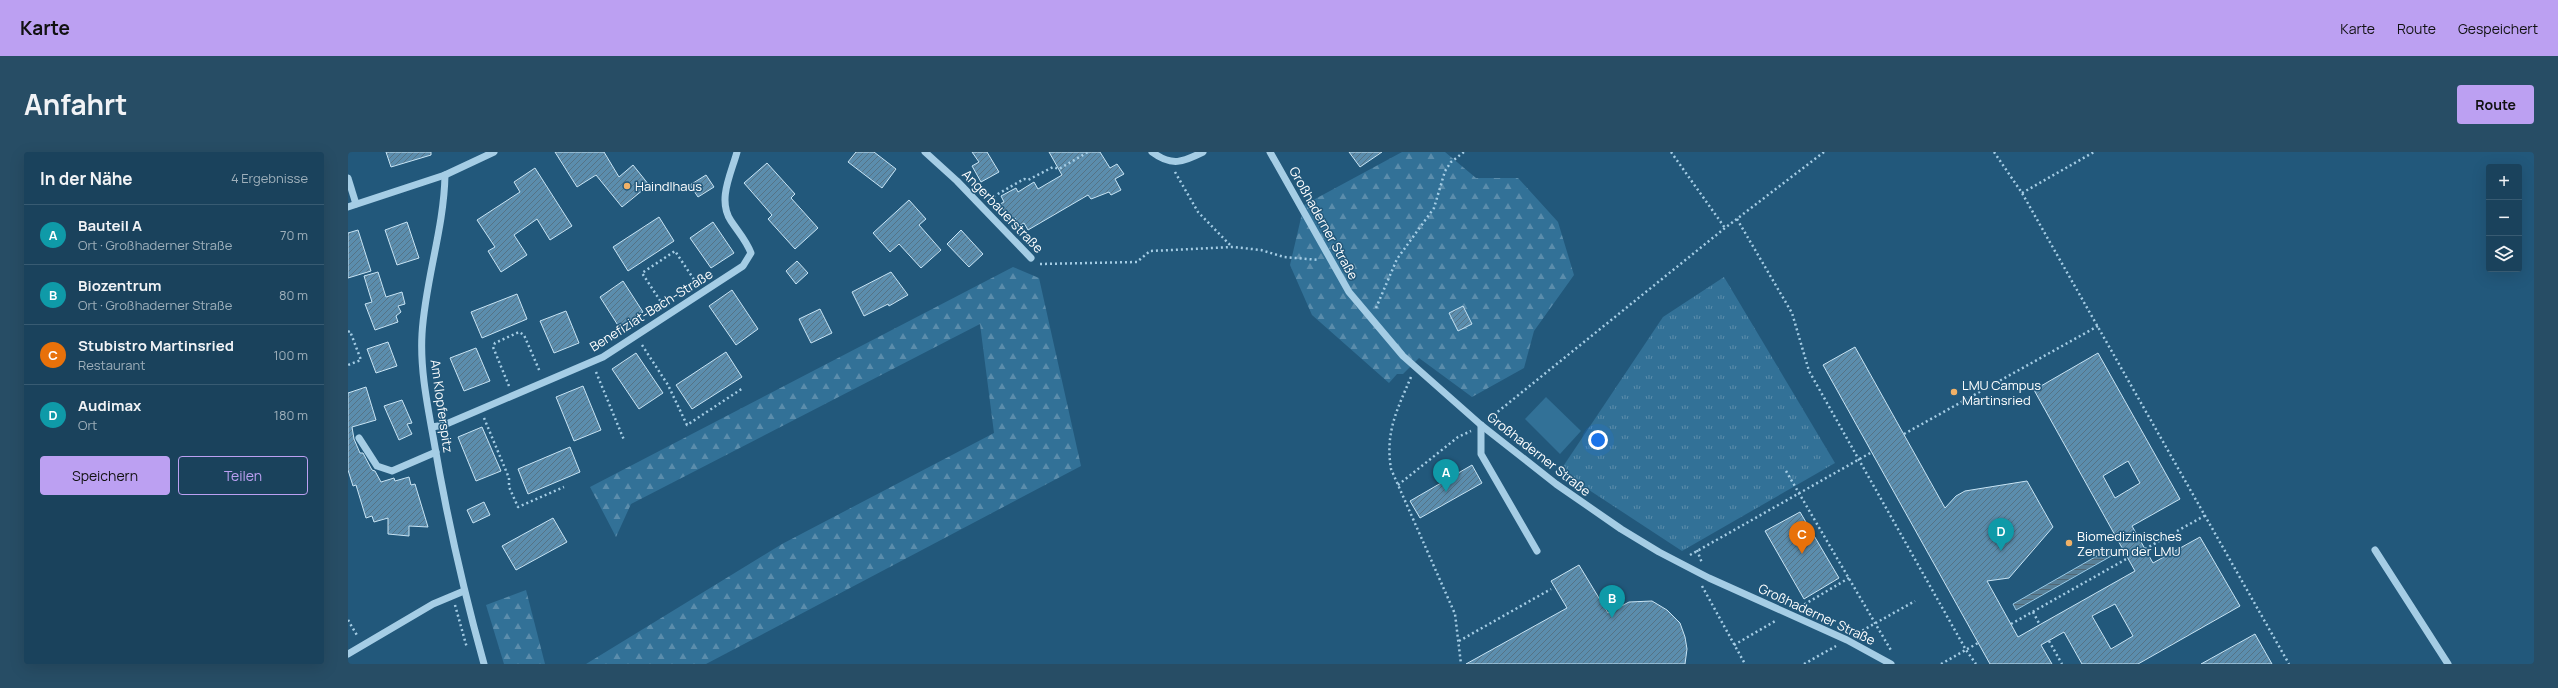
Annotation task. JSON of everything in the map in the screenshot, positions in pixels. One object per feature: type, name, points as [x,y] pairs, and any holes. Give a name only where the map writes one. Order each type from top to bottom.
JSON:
[{"type":"street","points":[[348,207],[445,175],[494,152]]},
{"type":"street","name":"Benefiziat-Bach-Straße","points":[[432,427],[444,425],[591,362],[636,336],[743,266],[751,253],[747,240],[730,220],[724,204],[726,186],[737,152]]},
{"type":"street","name":"Angerbauerstraße","points":[[926,152],[1031,258]]},
{"type":"street","points":[[1152,152],[1168,161],[1184,162],[1203,152]]},
{"type":"street","name":"Großhaderner Straße","points":[[1270,152],[1349,292],[1415,368],[1481,425],[1556,484],[1621,529],[1709,578],[1847,640],[1891,664]]},
{"type":"street","name":"Am Klopferspitz","points":[[445,175],[444,199],[426,291],[422,335],[423,381],[464,592],[484,664]]},
{"type":"street","points":[[348,178],[356,204]]},
{"type":"street","points":[[1481,425],[1481,454],[1537,551]]},
{"type":"street","points":[[359,438],[377,466],[392,471],[436,452]]},
{"type":"street","points":[[2375,550],[2448,664]]},
{"type":"street","points":[[348,654],[433,604],[452,595],[464,592]]},
{"type":"path","points":[[979,204],[1024,179],[1028,180],[1053,167],[1059,169],[1088,152]]},
{"type":"path","points":[[1373,320],[1376,307],[1397,260],[1434,208],[1445,171],[1451,162],[1464,152]]},
{"type":"path","points":[[1671,152],[1725,228]]},
{"type":"path","points":[[1398,485],[1458,438],[1481,425],[1725,228],[1824,152]]},
{"type":"path","points":[[1994,152],[2022,193],[2206,515],[2289,664]]},
{"type":"path","points":[[2022,193],[2094,152]]},
{"type":"path","points":[[1168,161],[1198,212],[1233,247]]},
{"type":"path","points":[[1737,219],[1792,313],[1809,371],[1966,650],[1976,664]]},
{"type":"path","name":"Angerbauerstraße","points":[[1031,258],[1038,264],[1062,266],[1137,262],[1150,251],[1233,247],[1261,250],[1284,257],[1331,261]]},
{"type":"path","points":[[669,315],[642,273],[675,251],[703,292]]},
{"type":"path","points":[[1904,434],[2098,326]]},
{"type":"path","points":[[348,332],[350,331],[361,360],[348,365]]},
{"type":"path","points":[[513,395],[493,347],[495,343],[519,332],[524,335],[544,382]]},
{"type":"path","points":[[636,336],[668,385],[687,425],[744,388]]},
{"type":"path","points":[[591,362],[624,440]]},
{"type":"path","points":[[1415,368],[1392,424],[1388,448],[1391,469],[1455,614],[1461,664]]},
{"type":"path","points":[[480,409],[509,478],[509,487],[518,507],[564,487]]},
{"type":"path","points":[[1697,550],[1872,452]]},
{"type":"path","points":[[1786,471],[1895,657]]},
{"type":"path","points":[[2177,531],[2206,515]]},
{"type":"path","points":[[2145,549],[2170,535]]},
{"type":"path","points":[[2011,624],[2128,558]]},
{"type":"path","points":[[1709,578],[1701,588],[1745,664]]},
{"type":"path","points":[[1459,641],[1551,590]]},
{"type":"path","points":[[452,595],[468,651]]},
{"type":"path","points":[[2033,612],[2040,625]]},
{"type":"path","points":[[348,620],[363,646]]},
{"type":"path","points":[[2049,641],[2062,664]]},
{"type":"path","points":[[1941,664],[1978,643]]},
{"type":"green space","points":[[1402,152],[1445,152],[1476,178],[1518,178],[1558,222],[1574,275],[1534,331],[1524,368],[1472,397],[1419,358],[1403,374],[1397,374],[1389,383],[1312,315],[1290,265],[1304,205]]},
{"type":"green space","points":[[1013,267],[1039,278],[1081,466],[706,664],[586,664],[782,544],[994,433],[980,324],[631,504],[616,537],[590,487]]},
{"type":"green space","points":[[1724,277],[1835,463],[1682,551],[1560,471],[1663,317]]},
{"type":"green space","points":[[1546,397],[1581,431],[1560,454],[1525,419]]},
{"type":"green space","points":[[526,590],[545,664],[504,664],[486,605]]},
{"type":"shaded area","points":[[2109,549],[2113,555],[2016,610],[2013,604]]},
{"type":"building","points":[[386,152],[431,152],[431,155],[391,167]]},
{"type":"building","points":[[555,152],[604,152],[619,177],[633,165],[649,185],[622,207],[596,175],[577,187]]},
{"type":"building","points":[[856,152],[874,152],[896,169],[882,188],[848,162]]},
{"type":"building","points":[[972,152],[987,152],[999,172],[981,182],[972,166],[979,162]]},
{"type":"building","points":[[1049,152],[1100,152],[1110,168],[1117,164],[1124,174],[1115,179],[1121,190],[1111,195],[1109,192],[1091,199],[1088,195],[1028,230],[1024,223],[1019,226],[1015,218],[1011,221],[1000,204],[1004,202],[1001,196],[1016,188],[1018,192],[1034,182],[1038,189],[1062,175]]},
{"type":"building","points":[[1349,152],[1382,152],[1360,167]]},
{"type":"building","points":[[767,163],[795,194],[791,198],[818,228],[795,249],[768,219],[772,215],[744,183]]},
{"type":"building","points":[[535,168],[572,226],[550,240],[537,219],[514,235],[527,255],[501,272],[488,251],[495,247],[477,220],[520,192],[514,182]]},
{"type":"building","points":[[706,175],[714,187],[698,197],[690,185]]},
{"type":"building","points":[[909,200],[926,219],[919,225],[941,250],[921,268],[899,244],[890,252],[873,233]]},
{"type":"building","points":[[659,217],[674,241],[628,271],[613,247]]},
{"type":"building","points":[[407,222],[419,258],[397,265],[385,230]]},
{"type":"building","points":[[713,222],[734,253],[711,268],[690,238]]},
{"type":"building","points":[[358,230],[371,271],[348,278],[348,233]]},
{"type":"building","points":[[961,230],[983,254],[969,267],[947,244]]},
{"type":"building","points":[[797,261],[808,273],[796,284],[786,271]]},
{"type":"building","points":[[378,272],[386,297],[402,292],[405,304],[398,306],[401,312],[396,316],[398,322],[375,330],[365,304],[372,302],[364,276]]},
{"type":"building","points":[[891,272],[908,295],[889,306],[888,304],[864,316],[852,292]]},
{"type":"building","points":[[623,281],[643,312],[619,327],[600,297]]},
{"type":"building","points":[[732,290],[758,329],[736,345],[709,306]]},
{"type":"building","points":[[517,294],[527,319],[482,338],[471,312]]},
{"type":"building","points":[[1463,306],[1472,324],[1458,331],[1449,313]]},
{"type":"building","points":[[820,309],[832,333],[811,343],[799,319]]},
{"type":"building","points":[[566,311],[579,343],[554,353],[540,321]]},
{"type":"building","points":[[388,342],[397,366],[376,373],[367,349]]},
{"type":"building","points":[[1855,347],[1945,508],[1956,496],[1965,491],[2027,481],[2053,527],[2009,578],[1987,581],[2018,637],[2135,571],[2034,390],[2098,353],[2180,499],[2132,526],[2153,563],[2200,537],[2240,606],[2138,664],[2082,664],[2064,632],[2041,645],[2052,664],[1990,664],[1823,365]],"holes":[[[2128,461],[2140,483],[2115,498],[2103,476]],[[2115,604],[2133,636],[2111,649],[2092,616]]]},
{"type":"building","points":[[476,348],[490,381],[464,391],[450,358]]},
{"type":"building","points":[[726,352],[742,377],[692,409],[676,385]]},
{"type":"building","points":[[636,353],[663,393],[639,409],[612,369]]},
{"type":"building","points":[[583,386],[601,430],[574,441],[556,397]]},
{"type":"building","points":[[366,387],[376,420],[352,427],[354,439],[360,453],[363,453],[372,470],[375,471],[381,482],[394,478],[395,481],[409,477],[411,485],[415,484],[428,527],[409,526],[409,536],[388,534],[388,518],[374,522],[372,516],[366,518],[356,485],[353,486],[348,470],[348,393]]},
{"type":"building","points":[[402,400],[412,423],[407,424],[412,434],[399,440],[384,406]]},
{"type":"building","points":[[482,427],[501,471],[476,481],[458,437]]},
{"type":"building","points":[[570,447],[580,472],[528,494],[518,469]]},
{"type":"building","points":[[1472,465],[1482,483],[1420,518],[1410,501]]},
{"type":"building","points":[[484,502],[490,515],[473,523],[467,510]]},
{"type":"building","points":[[1800,512],[1839,578],[1804,599],[1765,531]]},
{"type":"building","points":[[553,518],[567,542],[516,570],[502,546]]},
{"type":"building","points":[[1579,565],[1608,613],[1629,602],[1652,601],[1667,610],[1680,623],[1685,637],[1687,649],[1685,664],[1466,664],[1567,608],[1551,581]]},
{"type":"building","points":[[2255,634],[2272,664],[2201,664]]},
{"type":"place","name":"Haindlhaus","points":[[627,186]]},
{"type":"place","name":"LMU Campus Martinsried","points":[[1954,392]]},
{"type":"place","name":"Bauteil A","points":[[1446,492]]},
{"type":"place","name":"Biomedizinisches Zentrum der LMU","points":[[2069,543]]},
{"type":"place","name":"Audimax","points":[[2001,551]]},
{"type":"place","name":"Stubistro Martinsried","points":[[1802,554]]},
{"type":"place","name":"Biozentrum","points":[[1612,618]]}]
